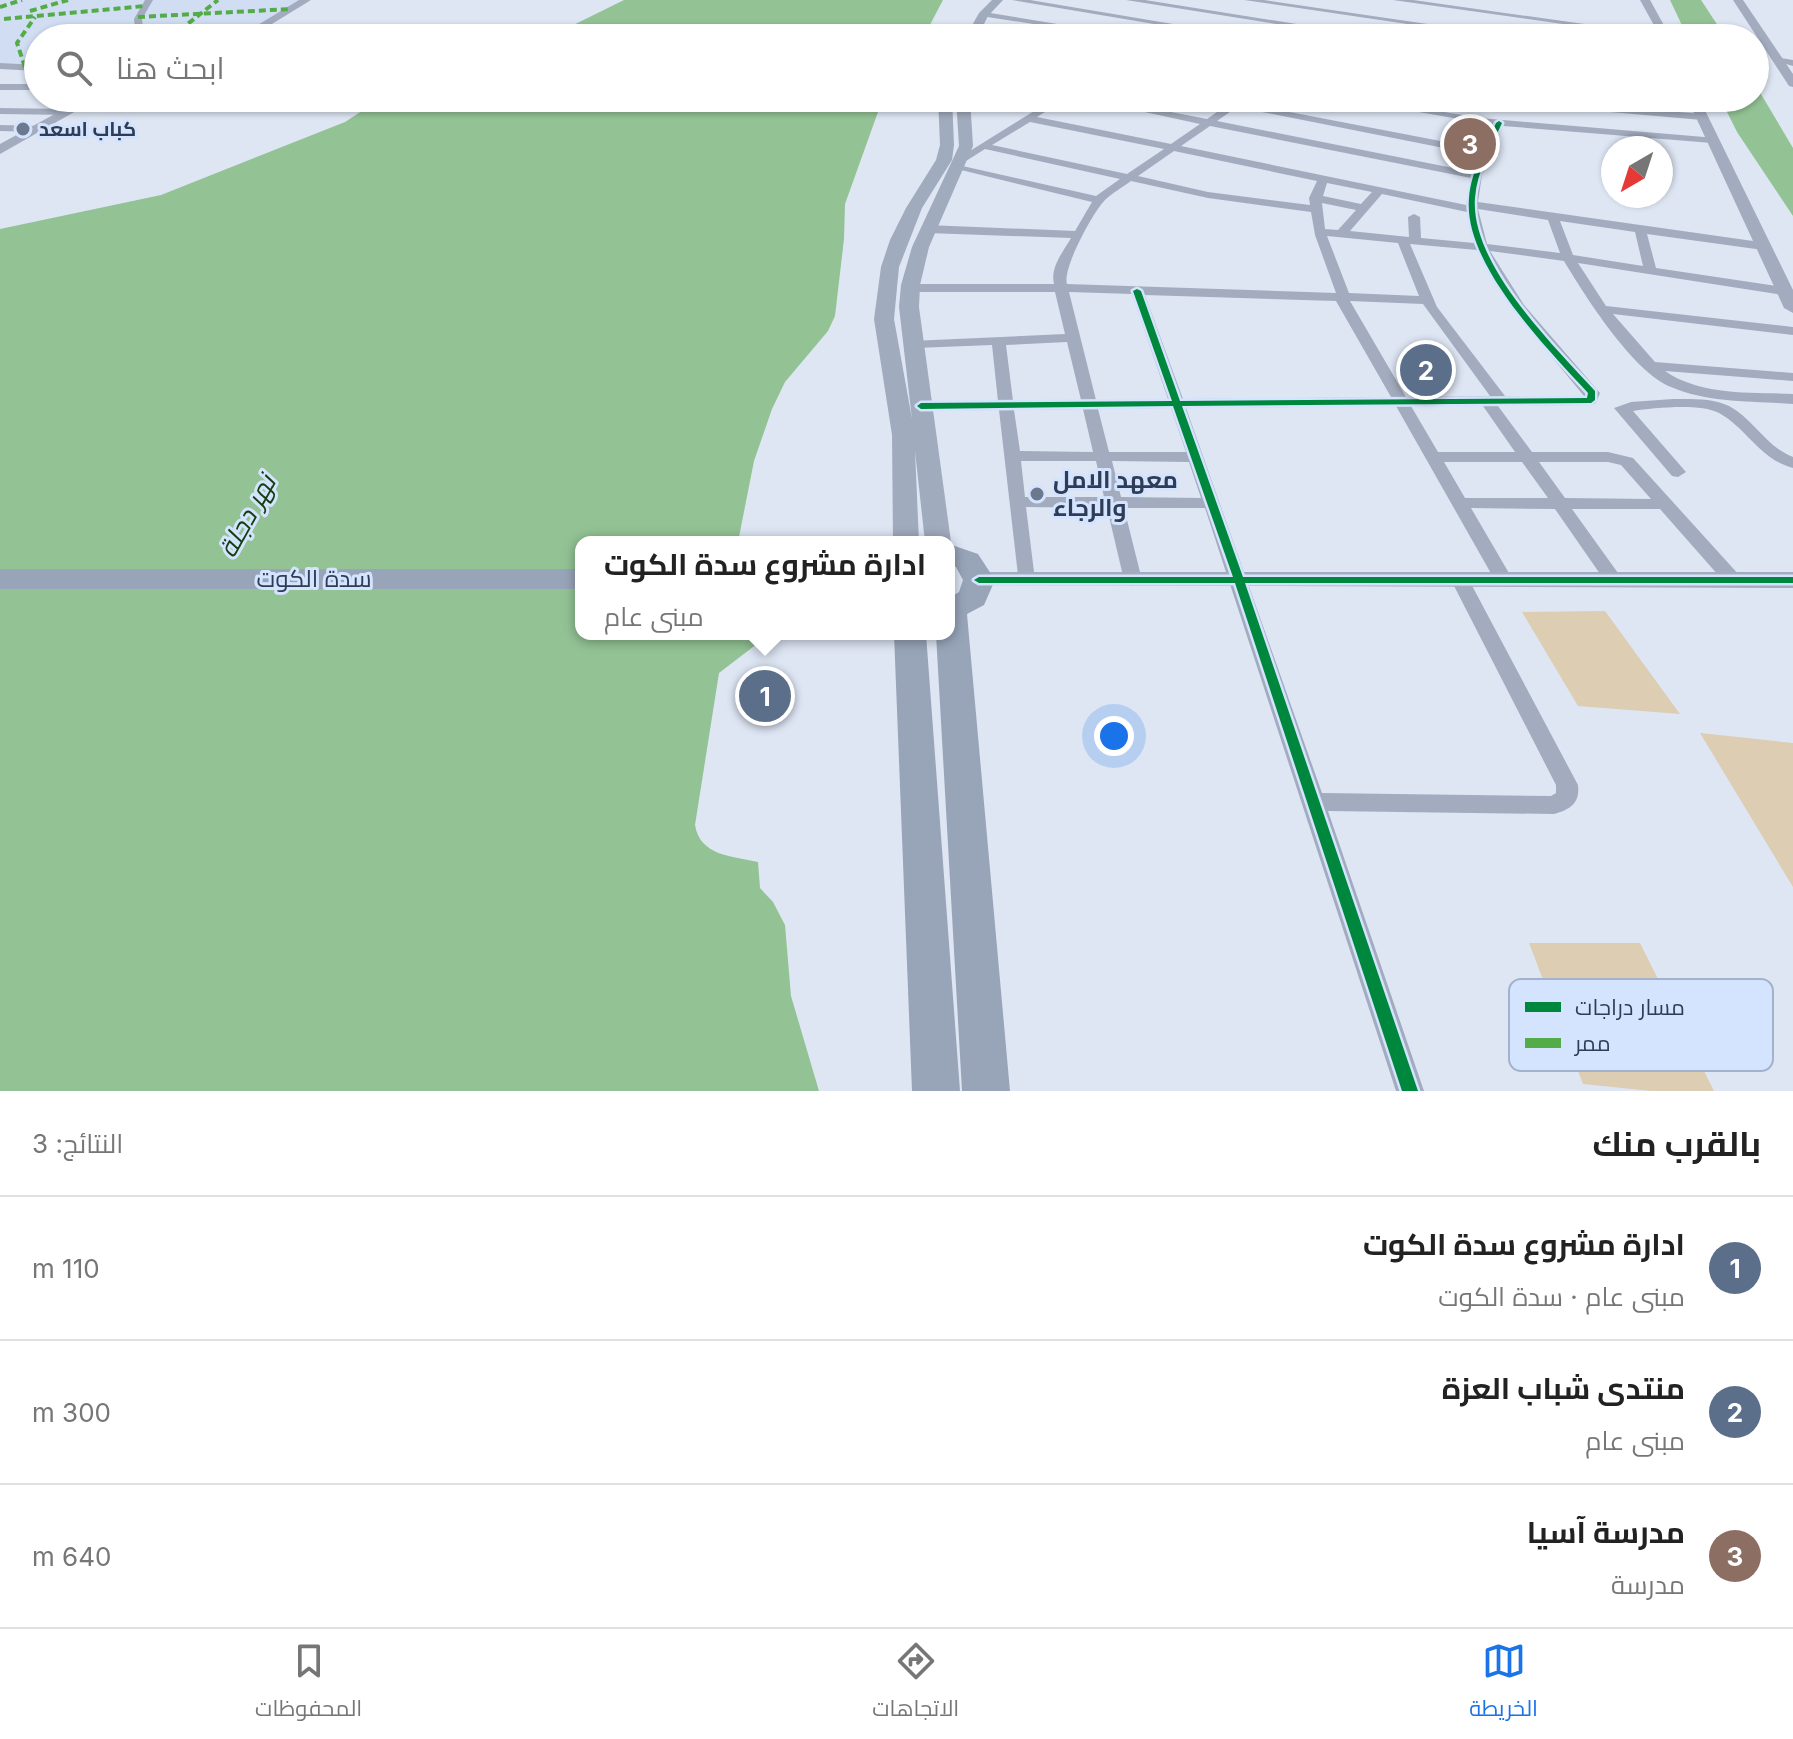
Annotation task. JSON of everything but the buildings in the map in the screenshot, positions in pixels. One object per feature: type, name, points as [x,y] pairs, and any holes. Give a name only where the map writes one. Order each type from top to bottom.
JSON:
[{"type":"main road","points":[[978,24],[998,0]]},
{"type":"main road","points":[[906,536],[903,435],[884,319],[890,267],[914,208],[944,160],[947,145],[946,112]]},
{"type":"main road","points":[[937,536],[909,288],[912,268],[927,229],[966,146],[964,112]]},
{"type":"main road","points":[[893,368],[916,367]]},
{"type":"main road","points":[[955,556],[967,561],[979,580],[973,598],[955,607]]},
{"type":"main road","name":"سدة الكوت","points":[[0,579],[575,579]]},
{"type":"main road","points":[[911,640],[919,732],[928,995],[936,1091]]},
{"type":"main road","points":[[952,640],[986,1091]]},
{"type":"street","points":[[139,24],[138,19],[149,0]]},
{"type":"street","points":[[264,24],[306,0]]},
{"type":"street","points":[[1016,0],[1164,24]]},
{"type":"street","points":[[984,14],[1049,24],[1103,0]]},
{"type":"street","points":[[1130,0],[1288,24]]},
{"type":"street","points":[[1203,24],[1247,0],[1420,24]]},
{"type":"street","points":[[1397,0],[1573,24]]},
{"type":"street","points":[[1645,0],[1659,24]]},
{"type":"street","points":[[1724,0],[1740,24]]},
{"type":"street","points":[[1738,0],[1754,24]]},
{"type":"street","points":[[1352,24],[1377,8]]},
{"type":"street","points":[[1464,18],[1516,24]]},
{"type":"street","points":[[1543,24],[1544,20]]},
{"type":"street","points":[[1769,46],[1790,89]]},
{"type":"street","points":[[1778,59],[1793,62]]},
{"type":"street","points":[[1769,63],[1790,89]]},
{"type":"street","points":[[2,68],[24,68]]},
{"type":"street","points":[[0,87],[24,87]]},
{"type":"street","points":[[0,111],[24,111]]},
{"type":"street","points":[[0,150],[7,142],[68,112]]},
{"type":"street","points":[[960,164],[1038,112]]},
{"type":"street","points":[[1153,112],[1478,176]]},
{"type":"street","points":[[1133,580],[1059,270],[1099,200],[1125,178],[1224,112]]},
{"type":"street","points":[[1292,112],[1486,153]]},
{"type":"street","points":[[1431,112],[1499,123],[1712,140]]},
{"type":"street","points":[[1517,124],[1518,112]]},
{"type":"street","points":[[1648,112],[1702,117]]},
{"type":"street","points":[[1700,112],[1793,308]]},
{"type":"street","points":[[1027,118],[1378,192],[1763,246]]},
{"type":"street","points":[[1499,123],[1478,176],[1472,207],[1484,248],[1508,296],[1592,393],[1592,399]]},
{"type":"street","points":[[0,128],[38,129]]},
{"type":"street","points":[[984,146],[1208,195],[1364,208]]},
{"type":"street","points":[[960,164],[1099,200]]},
{"type":"street","points":[[1323,180],[1315,204],[1346,308],[1504,580]]},
{"type":"street","points":[[1341,234],[1378,192]]},
{"type":"street","points":[[1414,217],[1409,241],[1431,308],[1495,402],[1527,457],[1614,580]]},
{"type":"street","points":[[1553,217],[1553,231],[1567,258],[1601,309],[1667,380],[1689,388],[1793,399]]},
{"type":"street","points":[[927,229],[1078,235]]},
{"type":"street","points":[[1640,229],[1650,270]]},
{"type":"street","points":[[1321,232],[1567,258],[1784,291]]},
{"type":"street","points":[[909,288],[1061,288],[1428,300]]},
{"type":"street","points":[[1137,291],[1239,580],[1410,1091]]},
{"type":"street","points":[[1601,309],[1793,331]]},
{"type":"street","points":[[916,344],[1073,338]]},
{"type":"street","points":[[999,341],[1026,580]]},
{"type":"street","points":[[1653,366],[1793,377]]},
{"type":"street","points":[[921,406],[1592,399],[1622,408],[1702,405],[1719,408],[1772,454],[1793,463]]},
{"type":"street","points":[[1622,408],[1678,472]]},
{"type":"street","points":[[1012,456],[1196,457]]},
{"type":"street","points":[[1625,461],[1636,456],[1663,456]]},
{"type":"street","points":[[1434,457],[1608,457],[1625,461],[1636,469],[1733,580]]},
{"type":"street","points":[[1017,502],[1212,503]]},
{"type":"street","points":[[1460,503],[1665,504]]},
{"type":"street","points":[[979,580],[1793,580]]},
{"type":"street","points":[[1314,802],[1554,805],[1568,797],[1567,785],[1460,580]]},
{"type":"shaded area","points":[[0,0],[305,0],[263,24],[24,24],[24,68],[0,67]]},
{"type":"shaded area","points":[[1605,611],[1680,714],[1578,706],[1522,612]]},
{"type":"shaded area","points":[[1700,733],[1793,743],[1793,887]]},
{"type":"shaded area","points":[[1529,943],[1640,943],[1658,979],[1543,979]]},
{"type":"shaded area","points":[[1578,1071],[1704,1071],[1714,1091],[1651,1091],[1583,1084]]},
{"type":"water","points":[[624,0],[943,0],[930,24],[575,24]]},
{"type":"water","points":[[1670,0],[1701,0],[1717,24],[1681,24]]},
{"type":"water","points":[[1769,108],[1793,148],[1793,216],[1727,112],[1769,112]]},
{"type":"water","name":"نهر دجلة","points":[[360,112],[878,112],[845,204],[835,316],[828,331],[785,382],[772,409],[754,461],[739,536],[575,536],[575,640],[762,640],[719,673],[695,825],[703,843],[710,849],[758,862],[760,888],[773,902],[785,925],[791,996],[819,1091],[0,1091],[0,229],[161,195],[345,122]]},
{"type":"marked path","points":[[0,7],[22,0]]},
{"type":"marked path","points":[[30,11],[68,0]]},
{"type":"marked path","points":[[188,24],[218,0]]},
{"type":"marked path","points":[[4,19],[145,6]]},
{"type":"marked path","points":[[138,17],[291,9]]},
{"type":"marked path","points":[[30,24],[35,17]]},
{"type":"marked path","points":[[24,33],[17,43],[24,64]]},
{"type":"cycle path","points":[[921,406],[1591,400],[1592,393],[1538,332],[1502,284],[1477,234],[1472,210],[1473,188],[1499,123]]},
{"type":"cycle path","points":[[1137,291],[1239,580],[1410,1091]]},
{"type":"cycle path","points":[[979,580],[1793,580]]},
{"type":"place","name":"كباب اسعد","points":[[23,129]]},
{"type":"place","name":"مدرسة آسيا","points":[[1470,144]]},
{"type":"place","name":"منتدى شباب العزة","points":[[1426,370]]},
{"type":"place","name":"معهد الامل والرجاء","points":[[1037,494]]},
{"type":"place","name":"ادارة مشروع سدة الكوت","points":[[765,696]]}]
